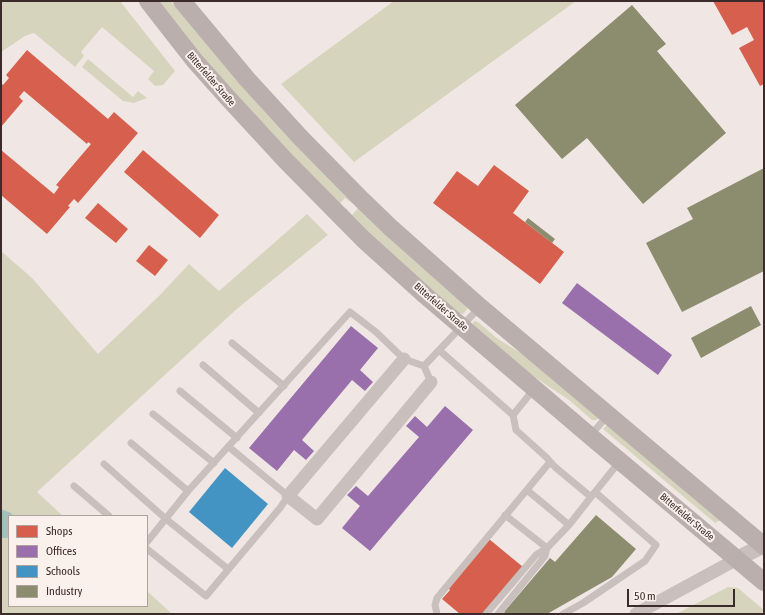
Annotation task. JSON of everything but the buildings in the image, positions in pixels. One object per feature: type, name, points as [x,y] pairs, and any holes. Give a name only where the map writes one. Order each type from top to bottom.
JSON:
[{"type":"main road","name":"Bitterfelder Straße","points":[[148,1],[194,60],[222,92],[316,192],[363,239],[590,436],[764,582]]},
{"type":"main road","points":[[182,1],[247,79],[328,166],[390,227],[480,307],[764,545]]},
{"type":"street","points":[[404,360],[288,496],[317,519],[431,382]]},
{"type":"street","points":[[636,614],[764,545]]},
{"type":"lane","points":[[424,366],[480,307]]},
{"type":"lane","points":[[148,541],[188,491],[350,312],[376,332],[404,360],[424,366],[431,382]]},
{"type":"lane","points":[[232,343],[284,386]]},
{"type":"lane","points":[[439,350],[513,415],[516,430],[555,467],[593,495],[656,546],[645,561],[583,603],[563,614]]},
{"type":"lane","points":[[204,365],[259,413]]},
{"type":"lane","points":[[513,415],[535,388]]},
{"type":"lane","points":[[180,392],[237,438]]},
{"type":"lane","points":[[153,414],[214,463]]},
{"type":"lane","points":[[590,436],[608,415]]},
{"type":"lane","points":[[130,443],[188,491]]},
{"type":"lane","points":[[148,550],[206,596],[288,496],[229,447]]},
{"type":"lane","points":[[486,614],[536,555],[547,548],[569,525],[620,461]]},
{"type":"lane","points":[[437,614],[435,605],[437,598],[550,462]]},
{"type":"lane","points":[[104,464],[166,519],[228,569]]},
{"type":"lane","points":[[74,486],[108,515]]},
{"type":"lane","points":[[527,490],[569,525]]},
{"type":"lane","points":[[505,515],[547,548]]},
{"type":"lane","points":[[498,614],[545,556],[547,548]]},
{"type":"shaded area","points":[[1,1],[120,1],[175,71],[163,85],[155,86],[148,79],[154,71],[102,27],[81,52],[84,56],[75,67],[34,33],[25,36],[1,52]]},
{"type":"shaded area","points":[[157,1],[170,1],[181,12],[354,202],[353,204],[345,198],[338,205],[218,76]]},
{"type":"shaded area","points":[[394,1],[576,1],[354,162],[281,84]]},
{"type":"shaded area","points":[[88,59],[133,97],[138,91],[147,98],[134,103],[123,101],[82,67]]},
{"type":"shaded area","points":[[359,207],[467,305],[467,309],[463,314],[458,313],[344,210],[346,208],[352,215]]},
{"type":"shaded area","points":[[307,214],[328,235],[238,308],[37,492],[62,515],[8,515],[8,607],[148,607],[148,592],[172,614],[1,614],[1,251],[32,278],[98,354],[160,295],[189,264],[219,291]]},
{"type":"shaded area","points":[[475,321],[498,339],[540,365],[597,415],[598,419],[592,420],[569,400],[530,374],[473,326],[473,322]]},
{"type":"shaded area","points":[[608,424],[721,520],[715,523],[603,429]]},
{"type":"shaded area","points":[[728,587],[738,588],[764,610],[764,614],[676,614]]},
{"type":"water","points":[[1,509],[12,515],[8,515],[8,537],[1,538]]}]
